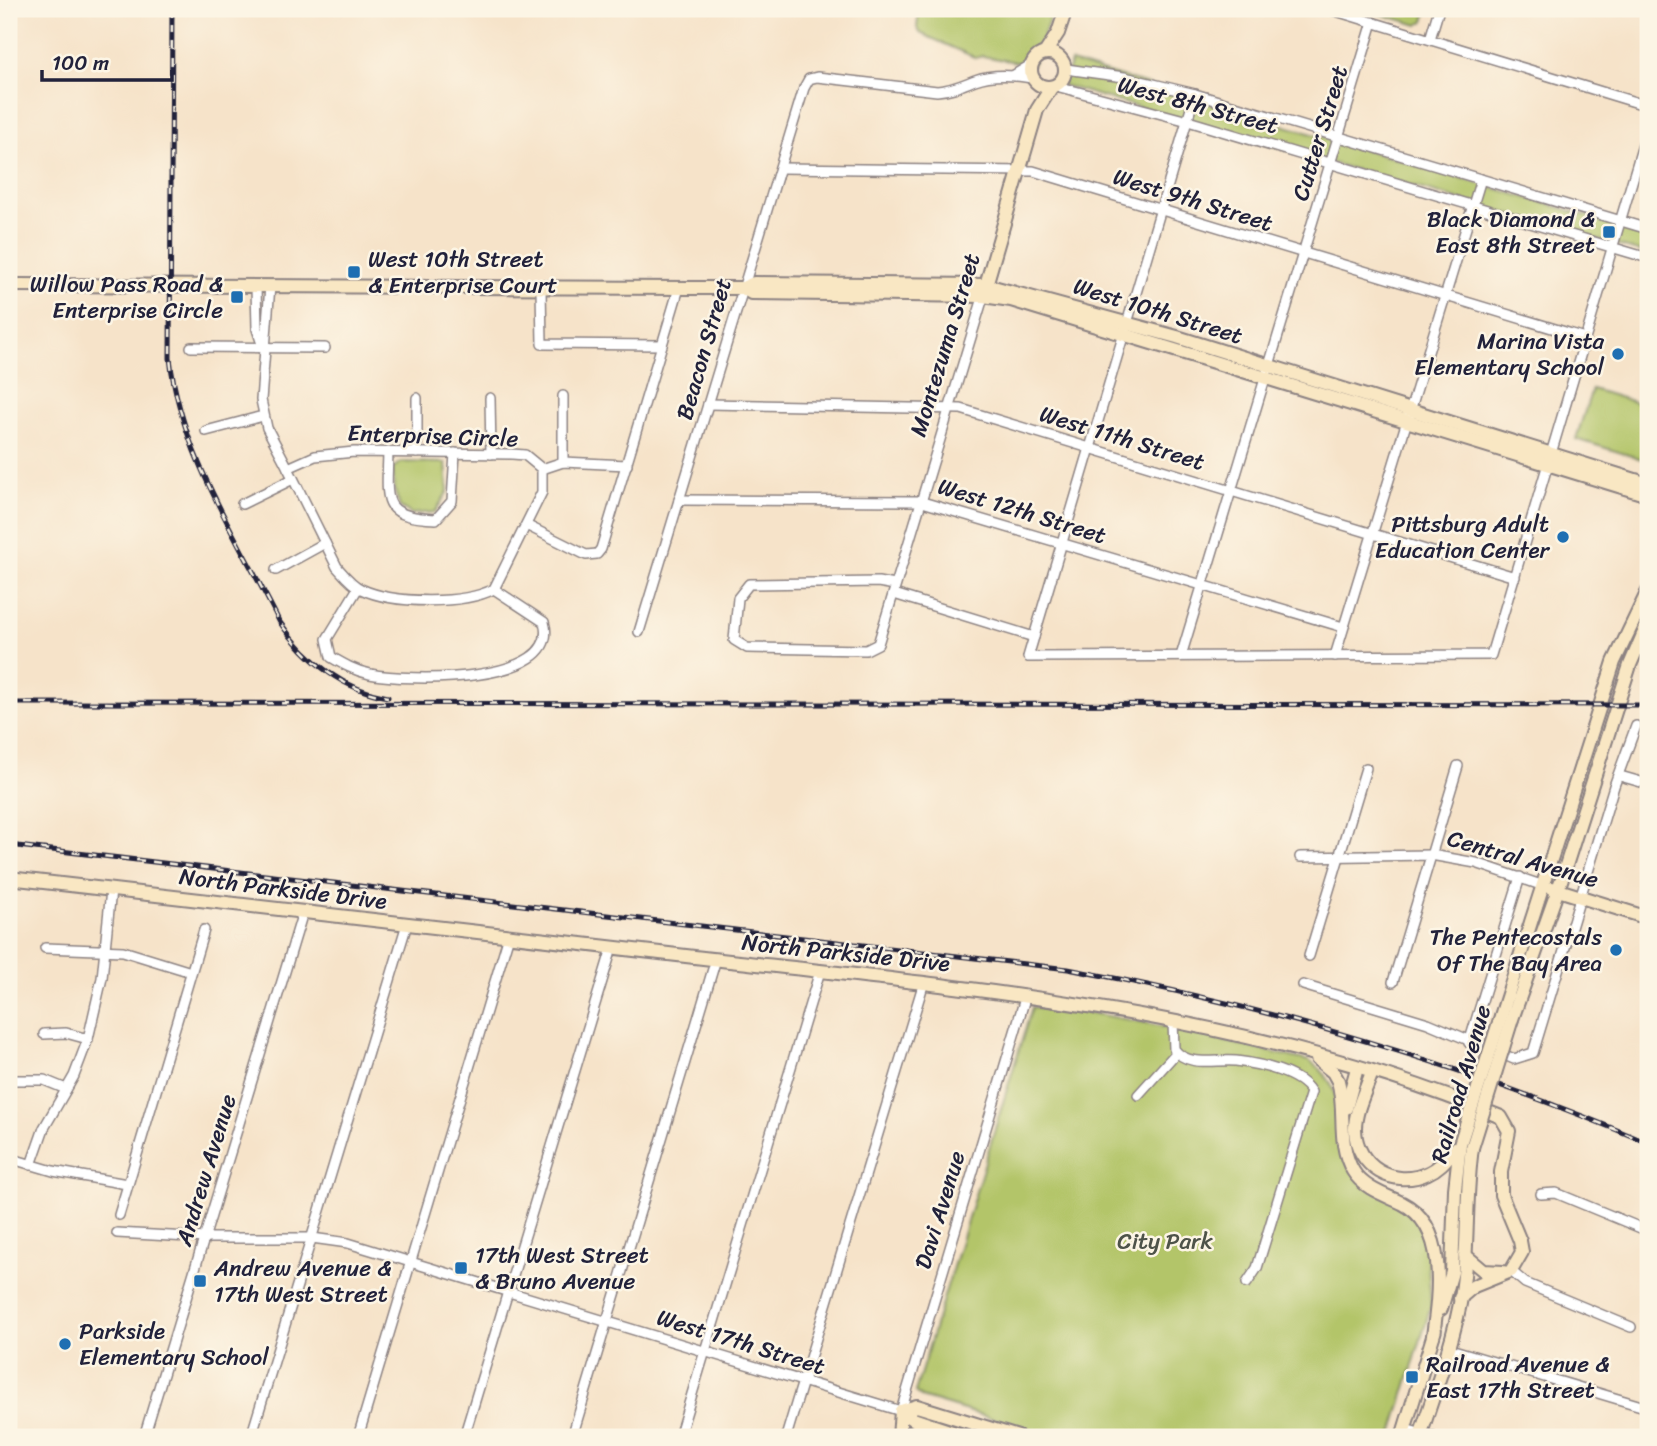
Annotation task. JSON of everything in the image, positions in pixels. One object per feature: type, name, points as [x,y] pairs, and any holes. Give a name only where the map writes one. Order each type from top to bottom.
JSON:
[{"type":"main road","points":[[1058,33],[1059,57],[1066,69],[1063,80],[1053,87],[1034,81],[1032,64],[1045,53],[1058,33],[1066,9]]},
{"type":"main road","points":[[1045,53],[1059,57]]},
{"type":"main road","name":"Montezuma Street","points":[[1034,81],[1037,110]]},
{"type":"main road","name":"Montezuma Street","points":[[985,290],[1037,110],[1053,87]]},
{"type":"main road","name":"West 10th Street","points":[[9,285],[743,288],[754,283],[985,290],[1043,298],[1125,329],[1549,457]]},
{"type":"main road","points":[[1549,457],[1648,484]]},
{"type":"main road","points":[[1549,457],[1648,495]]},
{"type":"main road","name":"Railroad Avenue","points":[[1404,1433],[1452,1272],[1455,1189],[1507,1018],[1541,885],[1614,662],[1648,591]]},
{"type":"main road","name":"Railroad Avenue","points":[[1507,1018],[1557,890],[1630,665],[1648,623]]},
{"type":"main road","name":"North Parkside Drive","points":[[9,878],[1026,995],[1173,1022],[1311,1054],[1454,1098],[1505,1121],[1510,1139],[1501,1170],[1502,1195],[1522,1252],[1510,1271]]},
{"type":"main road","name":"Central Avenue","points":[[1541,885],[1648,917]]},
{"type":"main road","points":[[1311,1054],[1333,1072],[1338,1081],[1342,1146],[1355,1174],[1364,1183],[1416,1212],[1430,1232],[1437,1283],[1433,1336]]},
{"type":"main road","points":[[1342,1121],[1357,1068]]},
{"type":"main road","points":[[1372,1072],[1355,1128],[1360,1153],[1372,1167],[1400,1179],[1419,1177],[1438,1167],[1466,1146]]},
{"type":"main road","name":"Railroad Avenue","points":[[1425,1436],[1460,1298],[1465,1255],[1466,1146]]},
{"type":"main road","points":[[1465,1255],[1484,1271],[1510,1271]]},
{"type":"main road","points":[[1460,1298],[1474,1286],[1510,1271]]},
{"type":"main road","points":[[901,1411],[917,1406],[1018,1437]]},
{"type":"main road","points":[[901,1411],[937,1428],[967,1437]]},
{"type":"main road","name":"Davi Avenue","points":[[899,1437],[901,1411]]},
{"type":"main road","points":[[907,1437],[914,1432],[937,1428]]},
{"type":"street","points":[[1329,9],[1648,106]]},
{"type":"street","points":[[1430,39],[1439,9]]},
{"type":"street","name":"Cutter Street","points":[[1181,656],[1373,22]]},
{"type":"street","points":[[1014,75],[1032,64]]},
{"type":"street","name":"West 8th Street","points":[[1066,69],[1124,77],[1195,94],[1648,229]]},
{"type":"street","points":[[1014,75],[1034,81]]},
{"type":"street","name":"Beacon Street","points":[[639,632],[804,88],[809,79],[817,77],[950,91],[982,78],[1014,75]]},
{"type":"street","name":"West 8th Street","points":[[1053,87],[1188,121],[1648,258]]},
{"type":"street","points":[[1195,94],[1163,210],[1028,657],[1490,655],[1648,128]]},
{"type":"street","name":"West 9th Street","points":[[780,168],[1021,168],[1585,338]]},
{"type":"street","points":[[1335,656],[1481,179]]},
{"type":"street","points":[[263,286],[257,329],[263,347],[262,416],[337,567],[358,588],[393,598],[465,600],[494,589],[544,622],[546,635],[543,643],[531,654],[504,670],[478,676],[386,676],[355,670],[331,657],[326,646],[327,639],[358,588]]},
{"type":"street","points":[[541,288],[542,344],[662,345]]},
{"type":"street","points":[[526,525],[586,555],[597,554],[679,288]]},
{"type":"street","name":"Montezuma Street","points":[[894,589],[878,582],[749,584],[737,598],[734,640],[747,648],[873,648],[881,639],[919,501],[985,290]]},
{"type":"street","points":[[191,347],[325,348]]},
{"type":"street","points":[[563,396],[563,462]]},
{"type":"street","points":[[417,398],[418,453]]},
{"type":"street","points":[[490,398],[491,454]]},
{"type":"street","name":"West 11th Street","points":[[708,404],[948,407],[1515,577]]},
{"type":"street","points":[[206,431],[262,416]]},
{"type":"street","points":[[388,452],[388,489],[396,511],[405,518],[436,519],[452,501],[455,453]]},
{"type":"street","name":"Enterprise Circle","points":[[288,468],[330,453],[525,455],[542,469],[542,492],[494,589]]},
{"type":"street","points":[[542,469],[563,462],[626,465]]},
{"type":"street","points":[[242,504],[293,479]]},
{"type":"street","name":"West 12th Street","points":[[679,500],[919,501],[1343,627]]},
{"type":"street","points":[[276,570],[325,543]]},
{"type":"street","points":[[894,589],[1034,637]]},
{"type":"street","points":[[1303,985],[1417,1019],[1469,1043],[1514,1059],[1533,1053],[1614,786],[1620,776],[1636,726]]},
{"type":"street","points":[[1393,982],[1458,766]]},
{"type":"street","points":[[1309,956],[1366,768]]},
{"type":"street","points":[[1620,776],[1648,784]]},
{"type":"street","name":"Central Avenue","points":[[1300,857],[1431,855],[1476,863],[1541,885]]},
{"type":"street","points":[[1469,1043],[1520,877]]},
{"type":"street","points":[[31,1164],[44,1128],[88,1039],[97,1004],[111,890]]},
{"type":"street","name":"Andrew Avenue","points":[[144,1437],[303,912]]},
{"type":"street","points":[[251,1437],[407,924]]},
{"type":"street","points":[[119,1215],[204,930]]},
{"type":"street","points":[[358,1437],[509,935]]},
{"type":"street","points":[[45,948],[103,948],[123,951],[191,972]]},
{"type":"street","points":[[464,1437],[612,948]]},
{"type":"street","points":[[572,1437],[716,959]]},
{"type":"street","points":[[679,1437],[820,971]]},
{"type":"street","points":[[786,1437],[924,982]]},
{"type":"street","name":"Davi Avenue","points":[[901,1411],[1026,995]]},
{"type":"street","points":[[1138,1095],[1176,1053],[1173,1022]]},
{"type":"street","points":[[44,1034],[66,1033],[88,1039]]},
{"type":"street","points":[[1176,1053],[1188,1060],[1236,1061],[1272,1070],[1296,1078],[1306,1084],[1311,1092],[1257,1268],[1247,1283]]},
{"type":"street","points":[[9,1080],[44,1080],[66,1088]]},
{"type":"street","points":[[9,1158],[127,1184]]},
{"type":"street","points":[[1541,1194],[1556,1193],[1648,1231]]},
{"type":"street","name":"West 17th Street","points":[[117,1233],[206,1238],[312,1238],[348,1243],[901,1411]]},
{"type":"street","points":[[1510,1271],[1525,1283],[1631,1327]]},
{"type":"street","points":[[1447,1348],[1648,1408]]},
{"type":"street","points":[[1404,1433],[1425,1436]]},
{"type":"green space","points":[[919,9],[1053,9],[1033,65],[982,56],[976,58],[920,33],[917,28]]},
{"type":"green space","points":[[1363,9],[1428,9],[1424,21],[1418,25]]},
{"type":"green space","points":[[1071,62],[1648,234],[1648,254],[1062,85]]},
{"type":"green space","points":[[1592,389],[1648,406],[1648,461],[1576,439]]},
{"type":"green space","points":[[401,462],[446,463],[448,491],[435,512],[412,514],[400,507],[394,489],[393,468]]},
{"type":"green space","name":"City Park","points":[[1032,1007],[1080,1011],[1147,1023],[1309,1061],[1320,1070],[1334,1091],[1343,1158],[1417,1221],[1427,1246],[1431,1306],[1391,1437],[1054,1437],[921,1397],[915,1392]]},
{"type":"railway","points":[[172,9],[170,358],[185,427],[212,493],[279,621],[289,635],[313,660],[340,680],[388,697]]},
{"type":"railway","points":[[9,703],[1648,705]]},
{"type":"railway","points":[[9,845],[1068,969],[1216,1001],[1363,1040],[1507,1088],[1648,1143]]},
{"type":"place","name":"Black Diamond & East 8th Street","points":[[1609,232]]},
{"type":"place","name":"West 10th Street & Enterprise Court","points":[[354,272]]},
{"type":"place","name":"Willow Pass Road & Enterprise Circle","points":[[237,297]]},
{"type":"place","name":"Marina Vista Elementary School","points":[[1618,354]]},
{"type":"place","name":"Pittsburg Adult Education Center","points":[[1563,537]]},
{"type":"place","name":"The Pentecostals Of The Bay Area","points":[[1616,950]]},
{"type":"place","name":"17th West Street & Bruno Avenue","points":[[461,1268]]},
{"type":"place","name":"Andrew Avenue & 17th West Street","points":[[200,1281]]},
{"type":"place","name":"Parkside Elementary School","points":[[65,1344]]},
{"type":"place","name":"Railroad Avenue & East 17th Street","points":[[1412,1377]]}]
